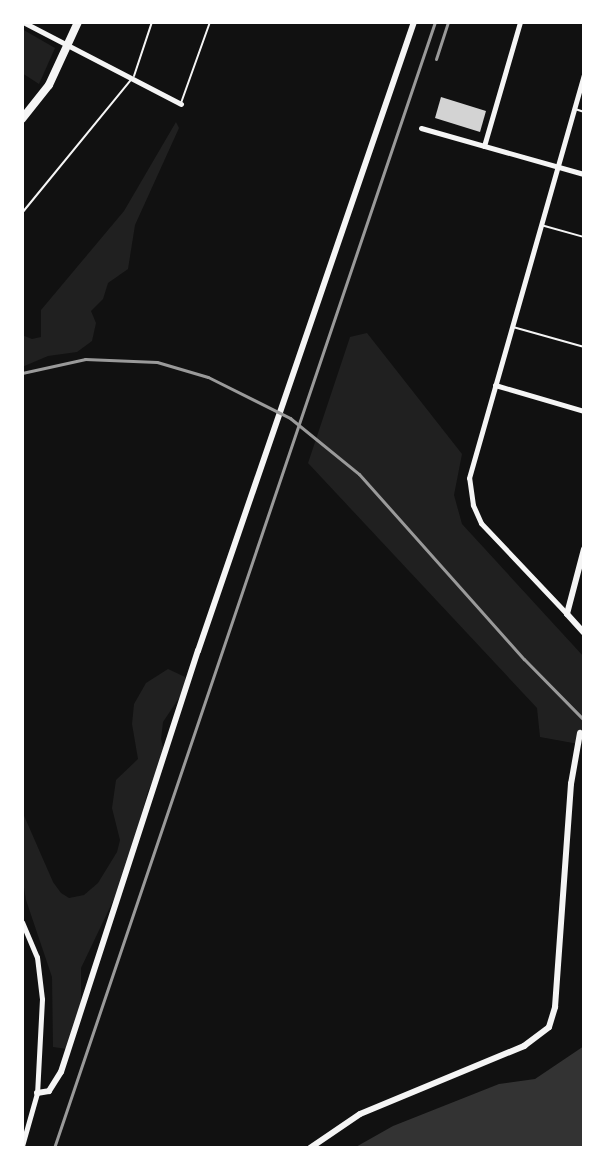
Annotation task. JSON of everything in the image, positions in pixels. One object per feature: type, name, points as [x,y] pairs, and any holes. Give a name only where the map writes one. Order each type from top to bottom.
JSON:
[{"type":"main road","points":[[22,119],[49,85],[78,22]]},
{"type":"street","points":[[23,22],[181,104]]},
{"type":"street","points":[[37,1093],[49,1091],[61,1072],[277,420],[414,22]]},
{"type":"street","points":[[484,146],[520,22]]},
{"type":"street","points":[[584,73],[469,478],[473,505],[481,523],[584,633]]},
{"type":"street","points":[[421,128],[584,174]]},
{"type":"street","points":[[495,385],[584,411]]},
{"type":"street","points":[[567,614],[584,549]]},
{"type":"street","points":[[310,1148],[360,1114],[524,1046],[549,1027],[555,1007],[571,784],[580,733]]},
{"type":"street","points":[[22,922],[37,957],[42,986],[37,1093],[22,1146]]},
{"type":"lane","points":[[22,213],[133,78],[152,22]]},
{"type":"lane","points":[[181,104],[210,22]]},
{"type":"lane","points":[[573,109],[584,112]]},
{"type":"lane","points":[[540,225],[584,237]]},
{"type":"lane","points":[[512,327],[584,347]]},
{"type":"shaded area","points":[[22,29],[55,48],[39,84],[22,73]]},
{"type":"shaded area","points":[[176,122],[179,128],[135,225],[128,269],[108,283],[103,299],[91,311],[96,323],[92,341],[77,352],[48,356],[22,367],[22,335],[32,339],[41,337],[41,310],[124,211]]},
{"type":"shaded area","points":[[367,333],[462,454],[454,495],[462,524],[584,657],[584,745],[540,737],[537,708],[308,463],[350,337]]},
{"type":"shaded area","points":[[168,669],[185,677],[185,689],[163,722],[161,739],[165,756],[148,791],[123,880],[81,968],[81,1006],[67,1049],[53,1047],[52,977],[26,900],[22,875],[22,811],[53,882],[61,893],[69,898],[84,895],[98,883],[117,852],[120,840],[112,808],[116,780],[138,759],[132,724],[134,704],[146,683]]},
{"type":"shaded area","points":[[584,1046],[584,1148],[354,1148],[393,1126],[499,1084],[535,1079]]},
{"type":"building","points":[[441,97],[486,111],[480,132],[435,118]]},
{"type":"railway","points":[[54,1148],[435,22]]},
{"type":"railway","points":[[436,59],[448,22]]},
{"type":"railway","points":[[22,373],[85,359],[157,362],[208,377],[290,418],[359,474],[524,659],[584,720]]}]
